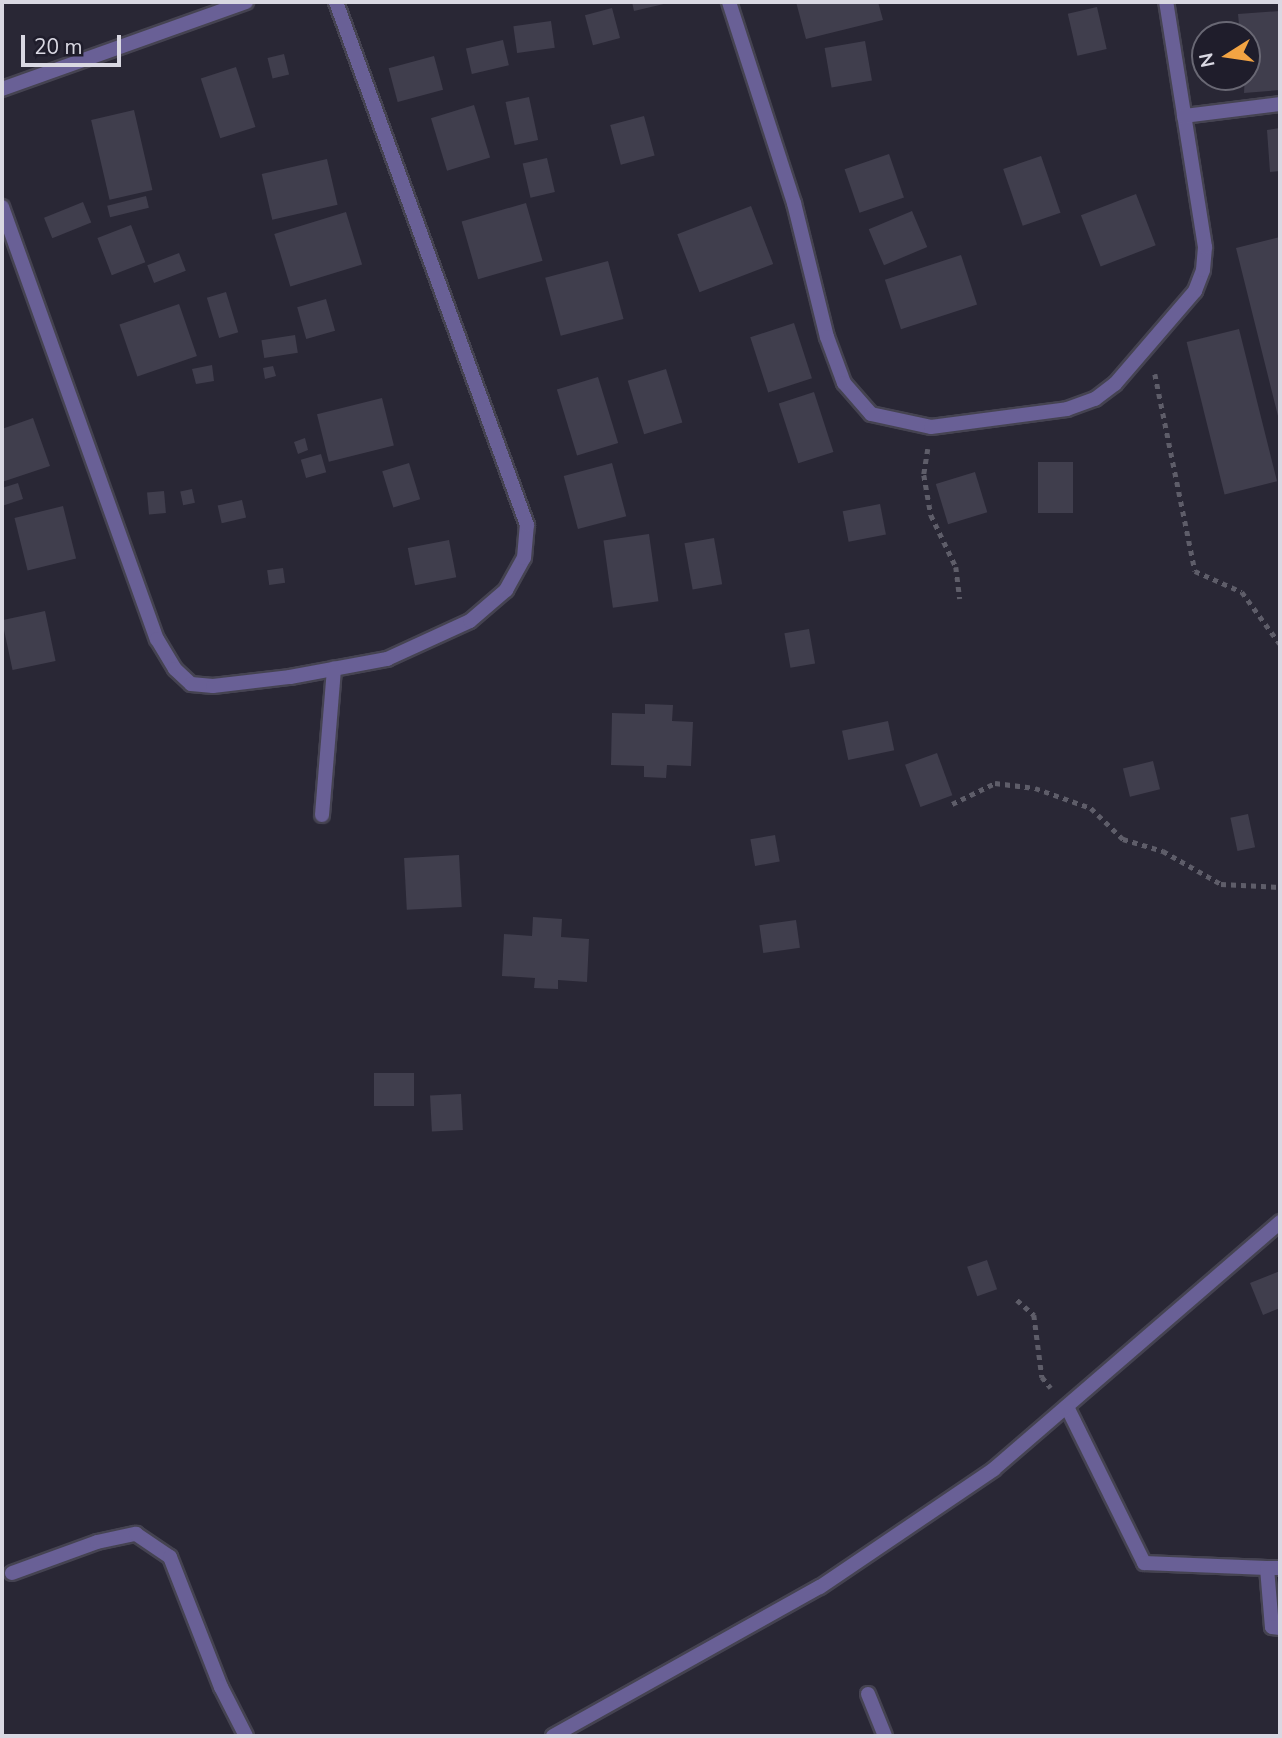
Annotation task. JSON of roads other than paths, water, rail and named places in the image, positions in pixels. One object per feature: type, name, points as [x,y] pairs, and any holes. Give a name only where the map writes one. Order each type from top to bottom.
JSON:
[{"type":"street","points":[[2,89],[246,2]]},
{"type":"street","points":[[2,207],[130,570],[157,639],[175,669],[191,684],[213,686],[387,659],[470,621],[506,590],[524,558],[527,525],[336,2]]},
{"type":"street","points":[[729,2],[794,202],[827,337],[844,383],[871,414],[931,427],[1067,409],[1095,400],[1115,384],[1195,291],[1203,270],[1205,247],[1166,2]]},
{"type":"street","points":[[1184,116],[1280,104]]},
{"type":"street","points":[[322,815],[334,668]]},
{"type":"street","points":[[553,1736],[820,1587],[994,1469],[1280,1222]]},
{"type":"street","points":[[1067,1407],[1144,1563],[1274,1568],[1272,1627],[1280,1628]]},
{"type":"street","points":[[12,1573],[97,1542],[136,1534],[170,1557],[221,1686],[246,1736]]},
{"type":"street","points":[[868,1694],[885,1736]]}]
